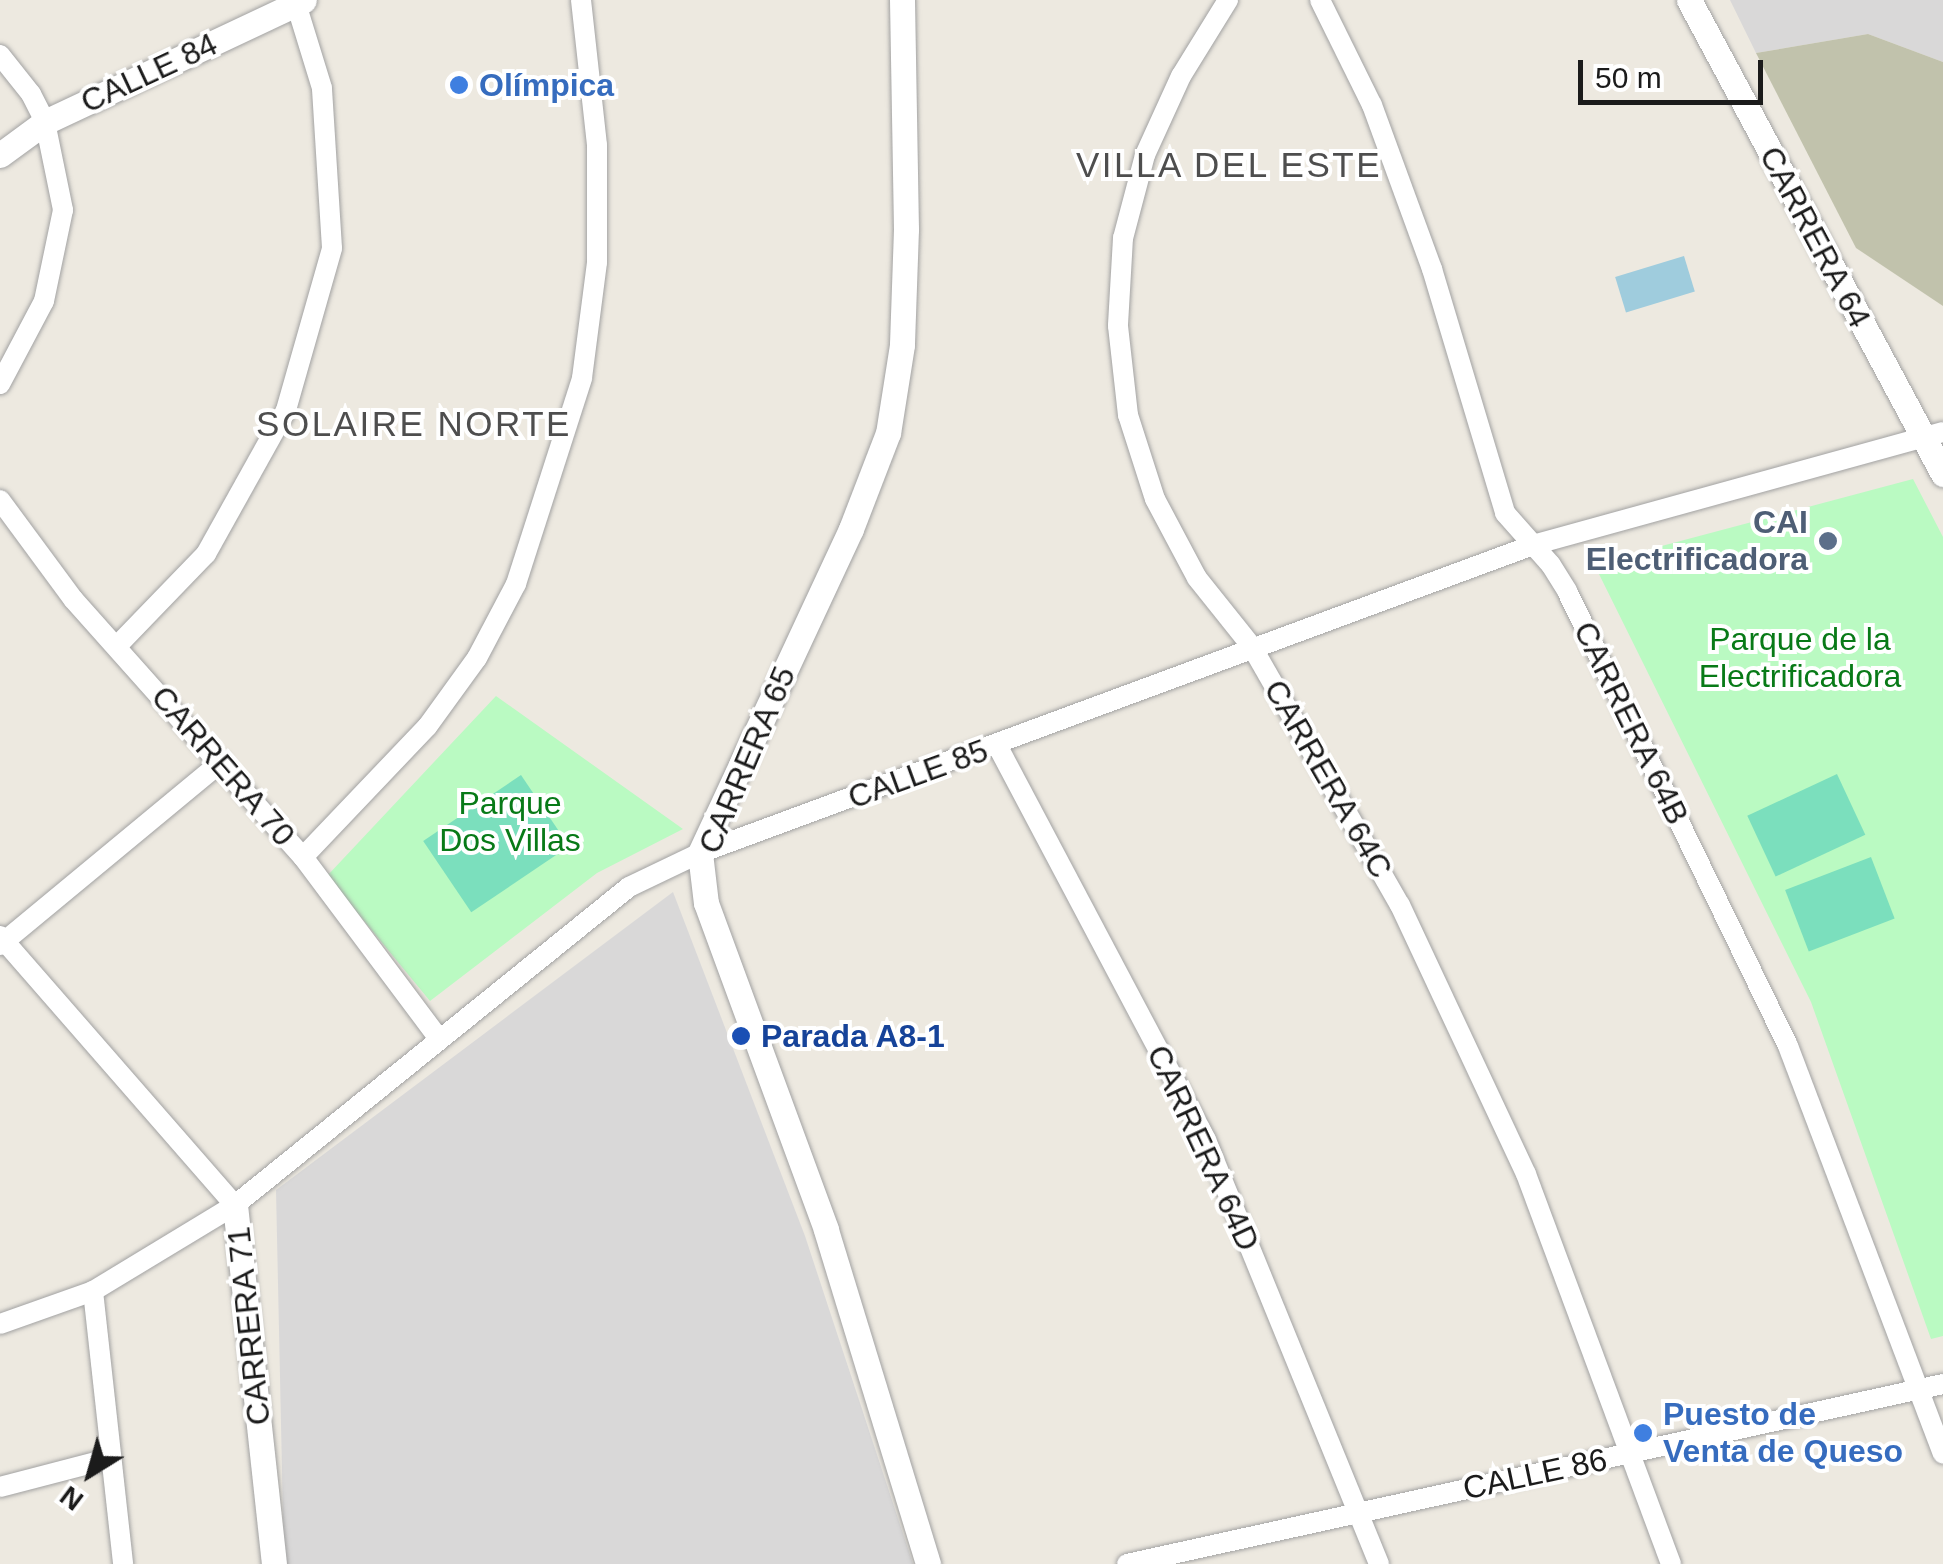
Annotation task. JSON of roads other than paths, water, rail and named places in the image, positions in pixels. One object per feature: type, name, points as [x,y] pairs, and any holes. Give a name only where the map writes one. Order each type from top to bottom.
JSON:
[{"type":"street","points":[[303,857],[427,727],[476,658],[516,584],[582,378],[597,262],[597,145],[581,0]]},
{"type":"street","name":"CARRERA 65","points":[[902,0],[906,249],[902,346],[888,433],[851,529],[700,852],[706,903],[826,1230],[928,1564]]},
{"type":"street","name":"CARRERA 64C","points":[[1228,0],[1181,76],[1145,155],[1123,238],[1118,326],[1128,415],[1155,499],[1196,578],[1252,647],[1400,905],[1510,1138],[1671,1564]]},
{"type":"street","name":"CARRERA 64B","points":[[1320,0],[1372,105],[1432,269],[1505,512],[1567,591],[1788,1046],[1943,1453]]},
{"type":"street","name":"CARRERA 64","points":[[1689,0],[1933,436],[1943,474]]},
{"type":"street","points":[[118,646],[206,554],[286,410],[332,248],[322,88],[299,1]]},
{"type":"street","name":"CALLE 84","points":[[0,155],[45,122],[299,1]]},
{"type":"street","points":[[0,55],[31,94],[45,122],[63,210],[44,301],[0,384]]},
{"type":"street","name":"CALLE 85","points":[[0,1324],[92,1292],[236,1205],[629,887],[700,852],[1534,545],[1933,436]]},
{"type":"street","name":"CARRERA 70","points":[[0,500],[73,599],[303,857],[439,1038]]},
{"type":"street","name":"CARRERA 64D","points":[[997,745],[1206,1140],[1379,1564]]},
{"type":"street","points":[[1,941],[221,762]]},
{"type":"street","name":"CARRERA 71","points":[[1,941],[236,1205],[270,1563]]},
{"type":"street","points":[[92,1292],[123,1564]]},
{"type":"street","name":"CALLE 86","points":[[1127,1564],[1943,1384]]},
{"type":"street","points":[[0,1488],[112,1458]]},
{"type":"water","points":[[1684,256],[1695,291],[1626,312],[1615,277]]},
{"type":"place","name":"Olímpica","points":[[459,85]]},
{"type":"place","name":"CAI Electrificadora","points":[[1828,541]]},
{"type":"place","name":"Parada A8-1","points":[[741,1036]]},
{"type":"place","name":"Puesto de Venta de Queso","points":[[1643,1433]]},
{"type":"district","name":"VILLA DEL ESTE","points":[[1229,165]]},
{"type":"district","name":"SOLAIRE NORTE","points":[[414,424]]},
{"type":"park label","name":"Parque de la Electrificadora","points":[[1800,658]]},
{"type":"park label","name":"Parque Dos Villas","points":[[510,822]]}]
